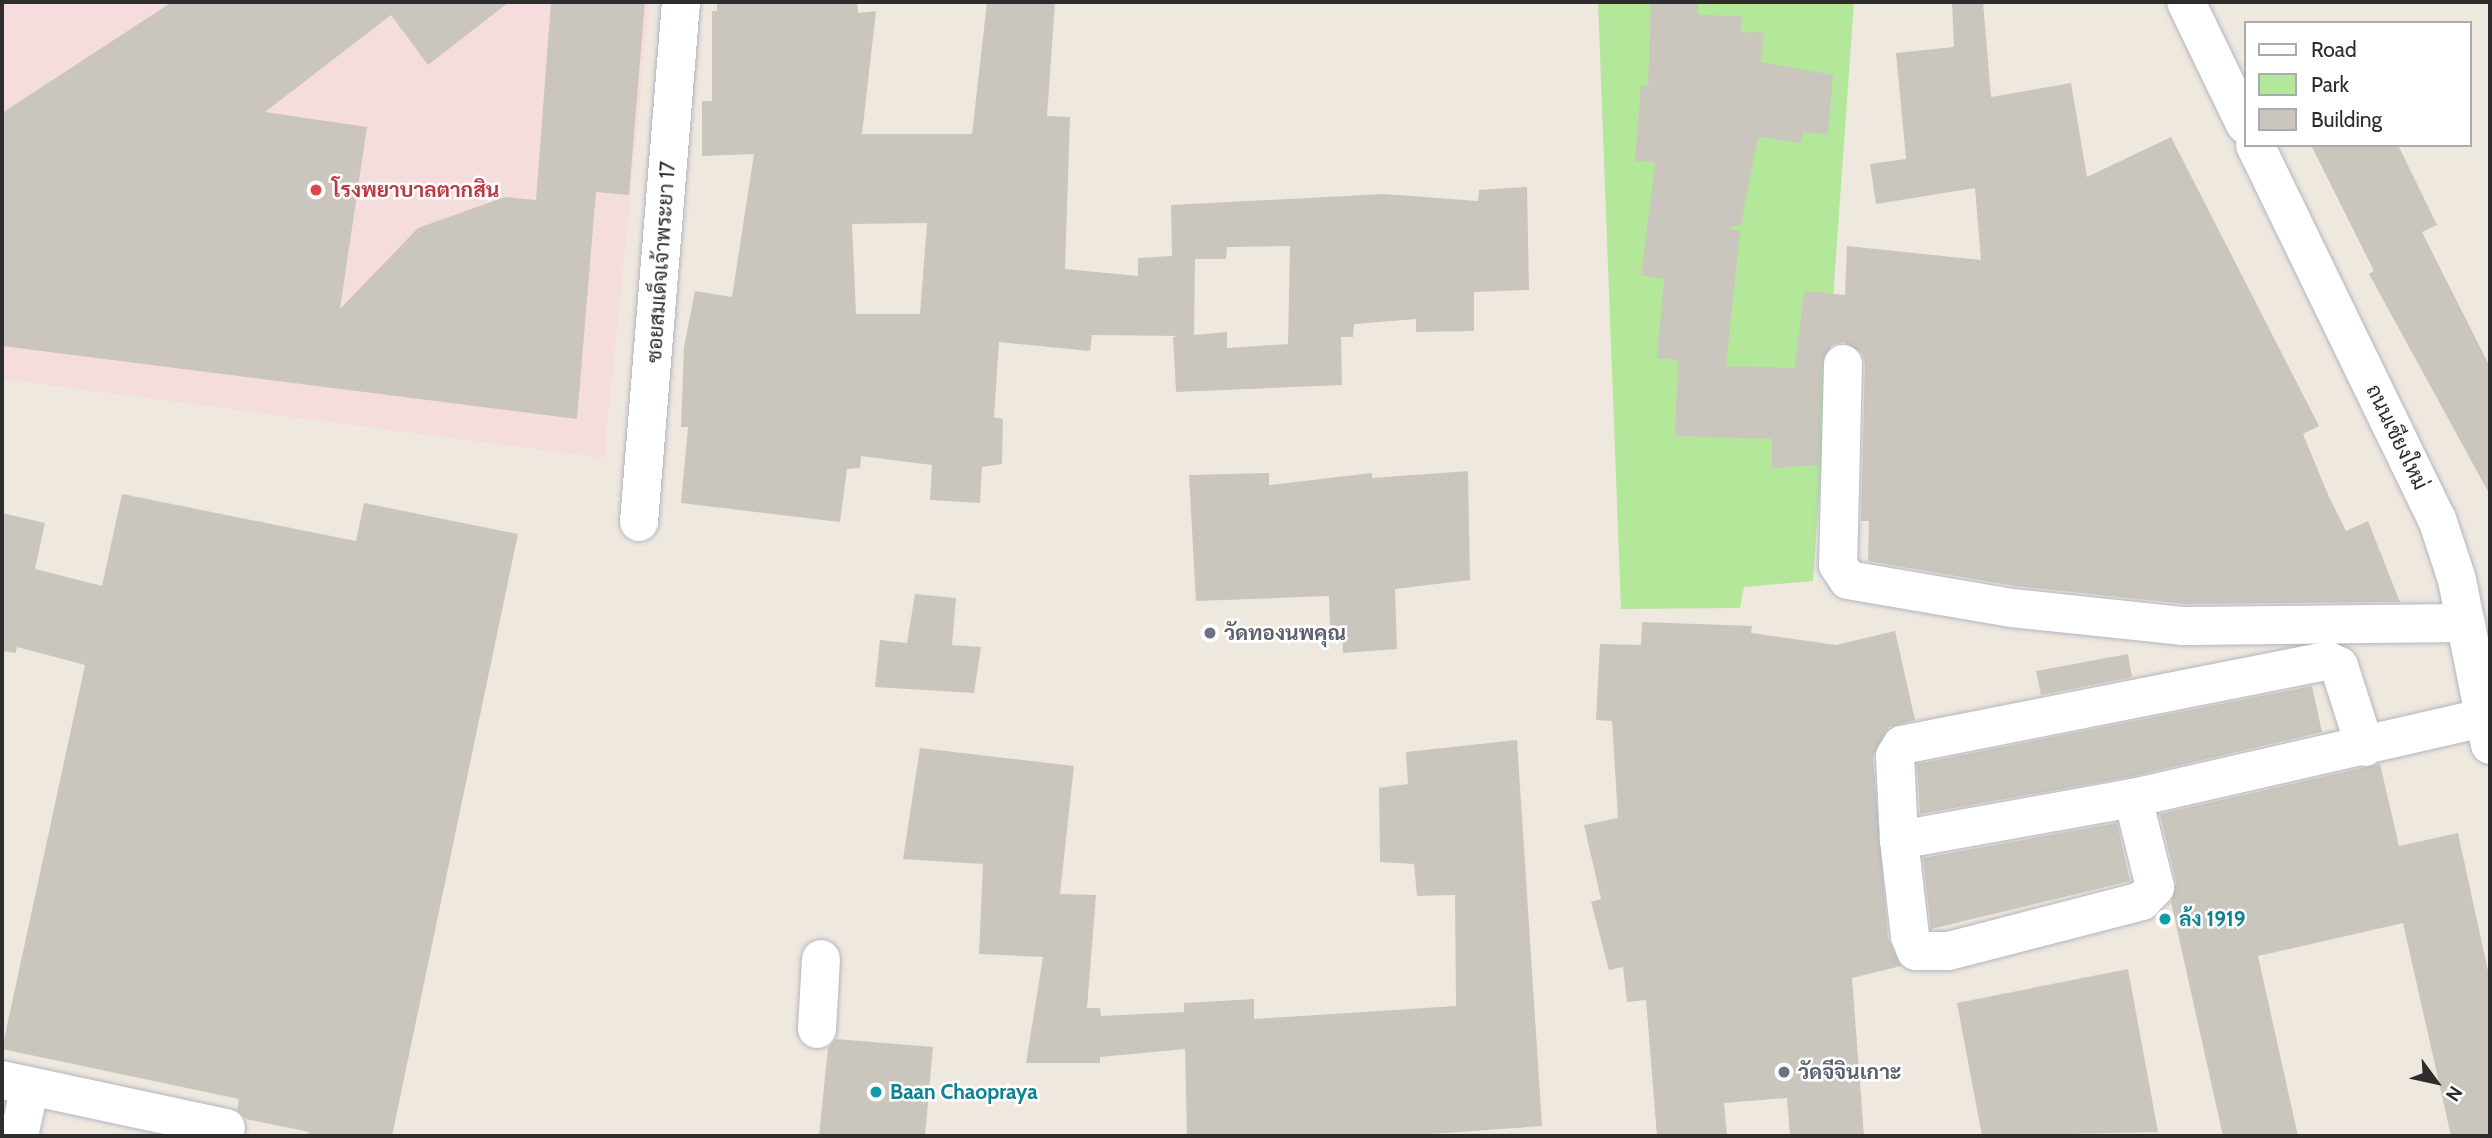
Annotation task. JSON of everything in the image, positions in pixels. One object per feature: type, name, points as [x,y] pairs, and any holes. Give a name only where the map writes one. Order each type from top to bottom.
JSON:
[{"type":"street","name":"ซอยสมเด็จเจ้าพระยา 17","points":[[639,522],[681,2]]},
{"type":"street","points":[[2186,2],[2244,122]]},
{"type":"street","name":"ถนนเชียงใหม่","points":[[2256,147],[2437,519],[2466,623],[2487,731]]},
{"type":"street","points":[[1843,364],[1838,565],[1848,580],[2012,608],[2184,626],[2466,623]]},
{"type":"street","points":[[2133,798],[2155,887],[2142,901],[1948,951],[1916,951],[1909,936],[1899,840],[1895,756],[1902,745],[1918,739],[2328,661],[2339,666],[2365,747]]},
{"type":"street","points":[[1899,840],[2133,798],[2365,747],[2487,731]]},
{"type":"street","points":[[817,1030],[821,959]]},
{"type":"street","points":[[19,1136],[16,1083],[226,1128]]},
{"type":"shaded area","name":"โรงพยาบาลตากสิน","points":[[2,2],[650,2],[604,458],[2,379]]},
{"type":"green space","points":[[1598,2],[1854,2],[1813,581],[1744,587],[1740,608],[1621,609]]},
{"type":"building","name":"โรงพยาบาลตากสิน","points":[[172,2],[509,2],[428,65],[391,15],[265,112],[367,127],[340,309],[418,228],[505,197],[536,200],[551,2],[645,2],[629,195],[596,192],[577,419],[2,346],[2,113]]},
{"type":"building","points":[[717,2],[857,2],[858,13],[876,11],[862,134],[972,134],[987,2],[1055,2],[1047,116],[1070,117],[1065,269],[1138,276],[1138,258],[1172,256],[1171,205],[1384,194],[1478,201],[1479,190],[1527,187],[1529,290],[1474,292],[1474,331],[1416,332],[1416,319],[1354,324],[1353,337],[1341,337],[1342,385],[1176,392],[1173,337],[1179,336],[1092,335],[1090,351],[999,342],[994,417],[1003,419],[1002,464],[982,467],[980,503],[930,500],[932,465],[861,456],[860,468],[847,469],[840,522],[681,503],[688,427],[681,427],[684,347],[695,291],[732,297],[754,154],[702,156],[702,101],[712,101],[712,11],[717,11]],"holes":[[[927,223],[920,314],[856,314],[852,224]],[[1290,246],[1288,344],[1227,348],[1227,332],[1194,335],[1195,259],[1226,259],[1227,247]]]},
{"type":"building","points":[[1651,2],[1698,2],[1698,15],[1743,16],[1740,32],[1764,33],[1761,62],[1833,75],[1828,135],[1803,132],[1801,143],[1758,137],[1741,225],[1727,227],[1740,232],[1726,366],[1795,368],[1804,291],[1845,295],[1847,246],[1981,260],[1975,188],[1876,204],[1870,164],[1906,159],[1896,53],[1954,47],[1952,2],[1983,2],[1991,97],[2071,83],[2087,177],[2171,137],[2319,426],[2303,434],[2329,497],[2346,531],[2368,521],[2400,602],[2185,604],[2015,586],[1868,561],[1869,521],[1861,521],[1865,364],[1862,353],[1844,342],[1832,345],[1821,363],[1819,465],[1772,468],[1772,439],[1675,436],[1678,360],[1657,358],[1664,279],[1641,275],[1655,162],[1635,161],[1641,85],[1648,86]]},
{"type":"building","points":[[2312,147],[2399,147],[2437,225],[2422,232],[2490,367],[2490,495],[2369,274],[2374,271]]},
{"type":"building","points":[[1468,471],[1470,580],[1395,589],[1397,649],[1343,653],[1342,627],[1330,625],[1329,596],[1196,601],[1189,475],[1269,473],[1269,485],[1372,473],[1372,478]]},
{"type":"building","points":[[122,494],[356,541],[364,503],[518,534],[392,1136],[308,1136],[309,1132],[246,1119],[237,1110],[239,1099],[2,1049],[85,665],[17,647],[16,653],[2,651],[2,513],[45,523],[35,569],[102,586]]},
{"type":"building","points":[[915,594],[956,598],[952,645],[981,647],[974,693],[875,687],[880,640],[907,643]]},
{"type":"building","points":[[1642,622],[1752,626],[1751,633],[1836,645],[1895,631],[1915,720],[1889,727],[1873,757],[1888,938],[1901,966],[1852,978],[1864,1136],[1790,1136],[1787,1098],[1724,1103],[1727,1136],[1657,1136],[1646,1000],[1627,1002],[1623,967],[1609,970],[1591,902],[1601,899],[1584,825],[1618,818],[1612,721],[1596,720],[1600,644],[1641,645]]},
{"type":"building","points":[[2128,654],[2132,677],[2041,695],[2036,671]]},
{"type":"building","points":[[2312,686],[2322,732],[2129,777],[1920,814],[1917,764]]},
{"type":"building","points":[[1517,740],[1542,1126],[1403,1136],[1187,1136],[1185,1049],[1100,1057],[1100,1063],[1026,1063],[1043,957],[979,954],[983,864],[903,859],[920,748],[1074,766],[1060,894],[1096,895],[1087,1008],[1100,1008],[1101,1016],[1184,1012],[1184,1003],[1254,999],[1254,1019],[1456,1006],[1455,895],[1417,896],[1414,864],[1380,862],[1379,788],[1408,784],[1406,752]]},
{"type":"building","points":[[2380,764],[2399,846],[2458,833],[2490,980],[2490,1136],[2451,1136],[2403,923],[2258,956],[2298,1136],[2223,1136],[2171,902],[2176,882],[2160,814]]},
{"type":"building","points":[[2117,823],[2130,881],[1931,929],[1923,858]]},
{"type":"building","points":[[2128,969],[2158,1132],[1982,1136],[1957,1003]]},
{"type":"building","name":"Baan Chaopraya","points":[[836,1039],[933,1047],[925,1136],[819,1136],[828,1048]]},
{"type":"place","name":"โรงพยาบาลตากสิน","points":[[316,190]]},
{"type":"place","name":"วัดทองนพคุณ","points":[[1210,633]]},
{"type":"place","name":"ล้ง 1919","points":[[2165,919]]},
{"type":"place","name":"วัดจีจินเกาะ","points":[[1784,1072]]},
{"type":"place","name":"Baan Chaopraya","points":[[876,1092]]}]
